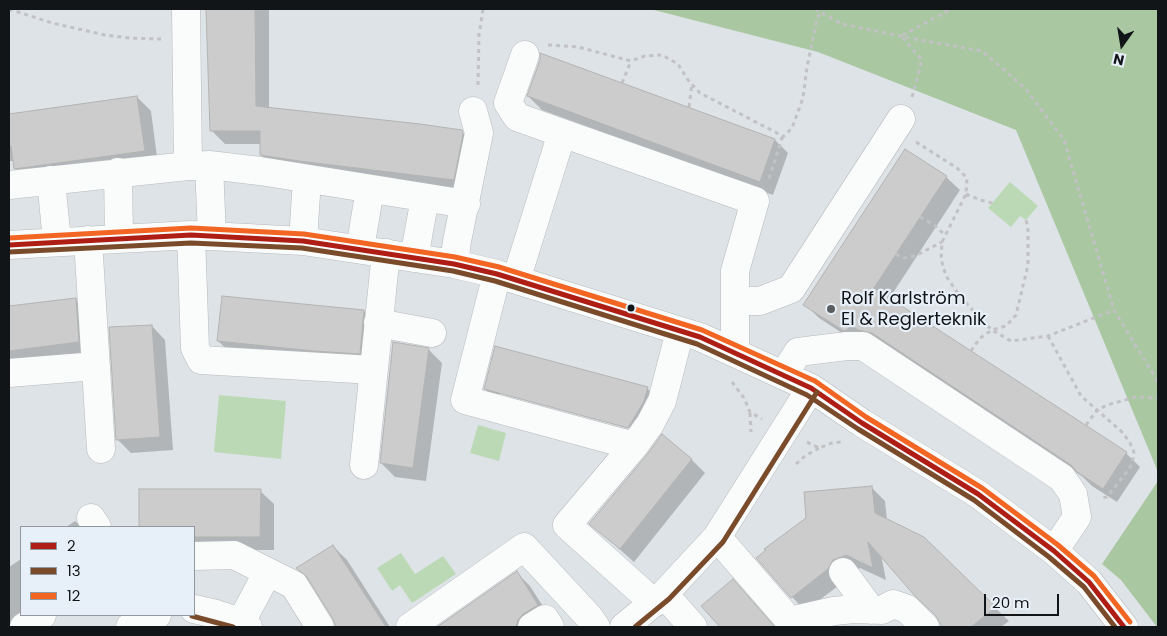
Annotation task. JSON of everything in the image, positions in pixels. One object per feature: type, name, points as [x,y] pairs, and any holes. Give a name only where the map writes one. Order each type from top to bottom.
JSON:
[{"type":"street","points":[[186,9],[186,38],[199,165],[202,235],[195,348],[201,360],[373,370]]},
{"type":"street","points":[[525,55],[508,103],[517,117],[755,201],[731,292],[735,352]]},
{"type":"street","points":[[454,264],[479,132],[476,100]]},
{"type":"street","points":[[731,292],[760,301],[790,289],[898,124]]},
{"type":"street","points":[[562,133],[543,221],[507,277],[465,400],[634,446]]},
{"type":"street","points":[[9,184],[199,165],[260,170],[466,204]]},
{"type":"street","points":[[118,172],[119,238]]},
{"type":"street","points":[[303,241],[307,178]]},
{"type":"street","points":[[51,180],[57,241]]},
{"type":"street","points":[[364,465],[378,323],[370,189]]},
{"type":"street","points":[[414,258],[425,198]]},
{"type":"street","points":[[9,245],[57,241],[202,235],[303,241],[454,264],[507,277],[680,331],[735,352],[811,388],[862,423],[978,494],[1054,551],[1089,582],[1124,627]]},
{"type":"street","points":[[88,240],[101,450]]},
{"type":"street","points":[[378,323],[432,333]]},
{"type":"street","points":[[680,331],[662,401],[650,424],[634,446],[567,525],[693,627]]},
{"type":"street","points":[[784,374],[798,352],[847,346],[864,346],[1062,478],[1073,494],[1077,517],[1054,551]]},
{"type":"street","points":[[9,372],[96,366]]},
{"type":"street","points":[[624,627],[659,598],[717,537],[811,388]]},
{"type":"street","points":[[717,537],[792,624],[834,611],[854,609],[882,610],[893,604],[907,609],[925,627]]},
{"type":"street","points":[[410,627],[524,547],[596,627]]},
{"type":"street","points":[[195,556],[234,555],[294,585],[320,627]]},
{"type":"street","points":[[195,610],[216,614],[245,625],[266,571]]},
{"type":"street","points":[[843,572],[871,610]]},
{"type":"street","points":[[24,627],[40,616]]},
{"type":"street","points":[[532,627],[545,619],[550,627]]},
{"type":"path","points":[[9,9],[52,23],[105,35],[147,39],[186,38]]},
{"type":"path","points":[[476,100],[479,35],[483,9]]},
{"type":"path","points":[[815,9],[821,10],[842,24],[982,51],[1025,88],[1064,140],[1114,310],[1158,382]]},
{"type":"path","points":[[901,36],[951,9]]},
{"type":"path","points":[[755,201],[767,185],[782,138],[792,128],[803,98],[807,67],[817,19],[821,10]]},
{"type":"path","points":[[901,36],[922,60],[909,107],[898,124],[957,168],[967,178],[966,194],[942,242],[941,259],[946,276],[957,292],[992,330],[1011,341],[1048,336],[1114,310]]},
{"type":"path","points":[[525,55],[530,46],[541,44],[578,47],[631,61],[645,56],[662,55],[678,64],[700,93],[777,133],[782,138]]},
{"type":"path","points":[[622,83],[631,61]]},
{"type":"path","points":[[689,107],[692,83]]},
{"type":"path","points":[[966,194],[993,203]]},
{"type":"path","points":[[920,217],[934,225],[945,235]]},
{"type":"path","points":[[971,351],[980,338],[992,330],[1006,326],[1016,315],[1028,265],[1028,230],[1026,220]]},
{"type":"path","points":[[896,254],[904,258],[915,256],[942,242]]},
{"type":"path","points":[[1048,336],[1081,396],[1121,431],[1129,441],[1134,452],[1132,466],[1107,498],[1074,502]]},
{"type":"path","points":[[1086,425],[1097,410],[1107,405],[1136,397],[1158,398]]},
{"type":"green space","points":[[650,9],[1158,9],[1158,472],[1016,130],[818,52]]},
{"type":"green space","points":[[1010,182],[1038,206],[1026,220],[1020,216],[1011,227],[988,208]]},
{"type":"green space","points":[[219,395],[286,401],[281,459],[214,452]]},
{"type":"green space","points":[[478,425],[506,433],[499,461],[470,453]]},
{"type":"green space","points":[[1158,481],[1157,627],[1121,580],[1102,564]]},
{"type":"green space","points":[[401,553],[415,574],[443,556],[456,574],[412,603],[400,585],[392,591],[377,568]]},
{"type":"building","points":[[206,9],[255,9],[256,106],[462,130],[463,134],[454,180],[260,155],[260,131],[210,131]]},
{"type":"building","points":[[540,53],[775,139],[760,182],[527,96],[540,60]]},
{"type":"building","points":[[137,96],[145,151],[14,169],[11,146],[9,146],[9,114]]},
{"type":"building","points":[[905,149],[947,176],[874,288],[1127,452],[1103,489],[1077,472],[1071,465],[872,333],[858,330],[850,325],[844,331],[803,305]]},
{"type":"building","points":[[222,296],[364,310],[360,354],[217,341]]},
{"type":"building","points":[[76,298],[79,342],[9,351],[9,306]]},
{"type":"building","points":[[152,325],[160,437],[116,440],[109,327]]},
{"type":"building","points":[[393,342],[429,348],[413,468],[380,463]]},
{"type":"building","points":[[495,346],[648,387],[644,401],[628,428],[484,389]]},
{"type":"building","points":[[662,434],[692,459],[620,549],[589,524]]},
{"type":"building","points":[[872,486],[875,513],[924,537],[996,607],[971,627],[942,627],[936,616],[915,596],[868,542],[873,568],[846,555],[833,560],[828,569],[791,598],[756,558],[766,550],[764,549],[806,518],[804,492]]},
{"type":"building","points":[[139,489],[261,489],[260,537],[195,537],[195,526],[139,526]]},
{"type":"building","points":[[333,545],[386,627],[336,627],[307,577],[296,568]]},
{"type":"building","points":[[517,571],[538,605],[523,614],[518,620],[516,627],[437,627]]},
{"type":"building","points":[[733,579],[775,627],[720,627],[701,606]]},
{"type":"transit line","name":"12","points":[[9,238],[191,228],[304,234],[455,257],[499,267],[702,330],[815,381],[866,417],[982,488],[1058,545],[1094,576],[1130,622]]},
{"type":"transit line","name":"2","points":[[9,245],[191,235],[303,241],[454,264],[497,274],[700,337],[811,388],[862,423],[978,494],[1054,551],[1089,582],[1124,627]]},
{"type":"transit line","name":"13","points":[[9,252],[191,243],[302,248],[453,271],[495,281],[697,344],[807,395],[858,429],[974,500],[1049,557],[1084,587],[1115,627]]},
{"type":"transit line","name":"13","points":[[635,627],[669,599],[723,542],[817,392]]},
{"type":"transit line","name":"13","points":[[192,616],[233,627]]},
{"type":"place","name":"Rolf Karlström El & Reglerteknik","points":[[831,309]]}]
